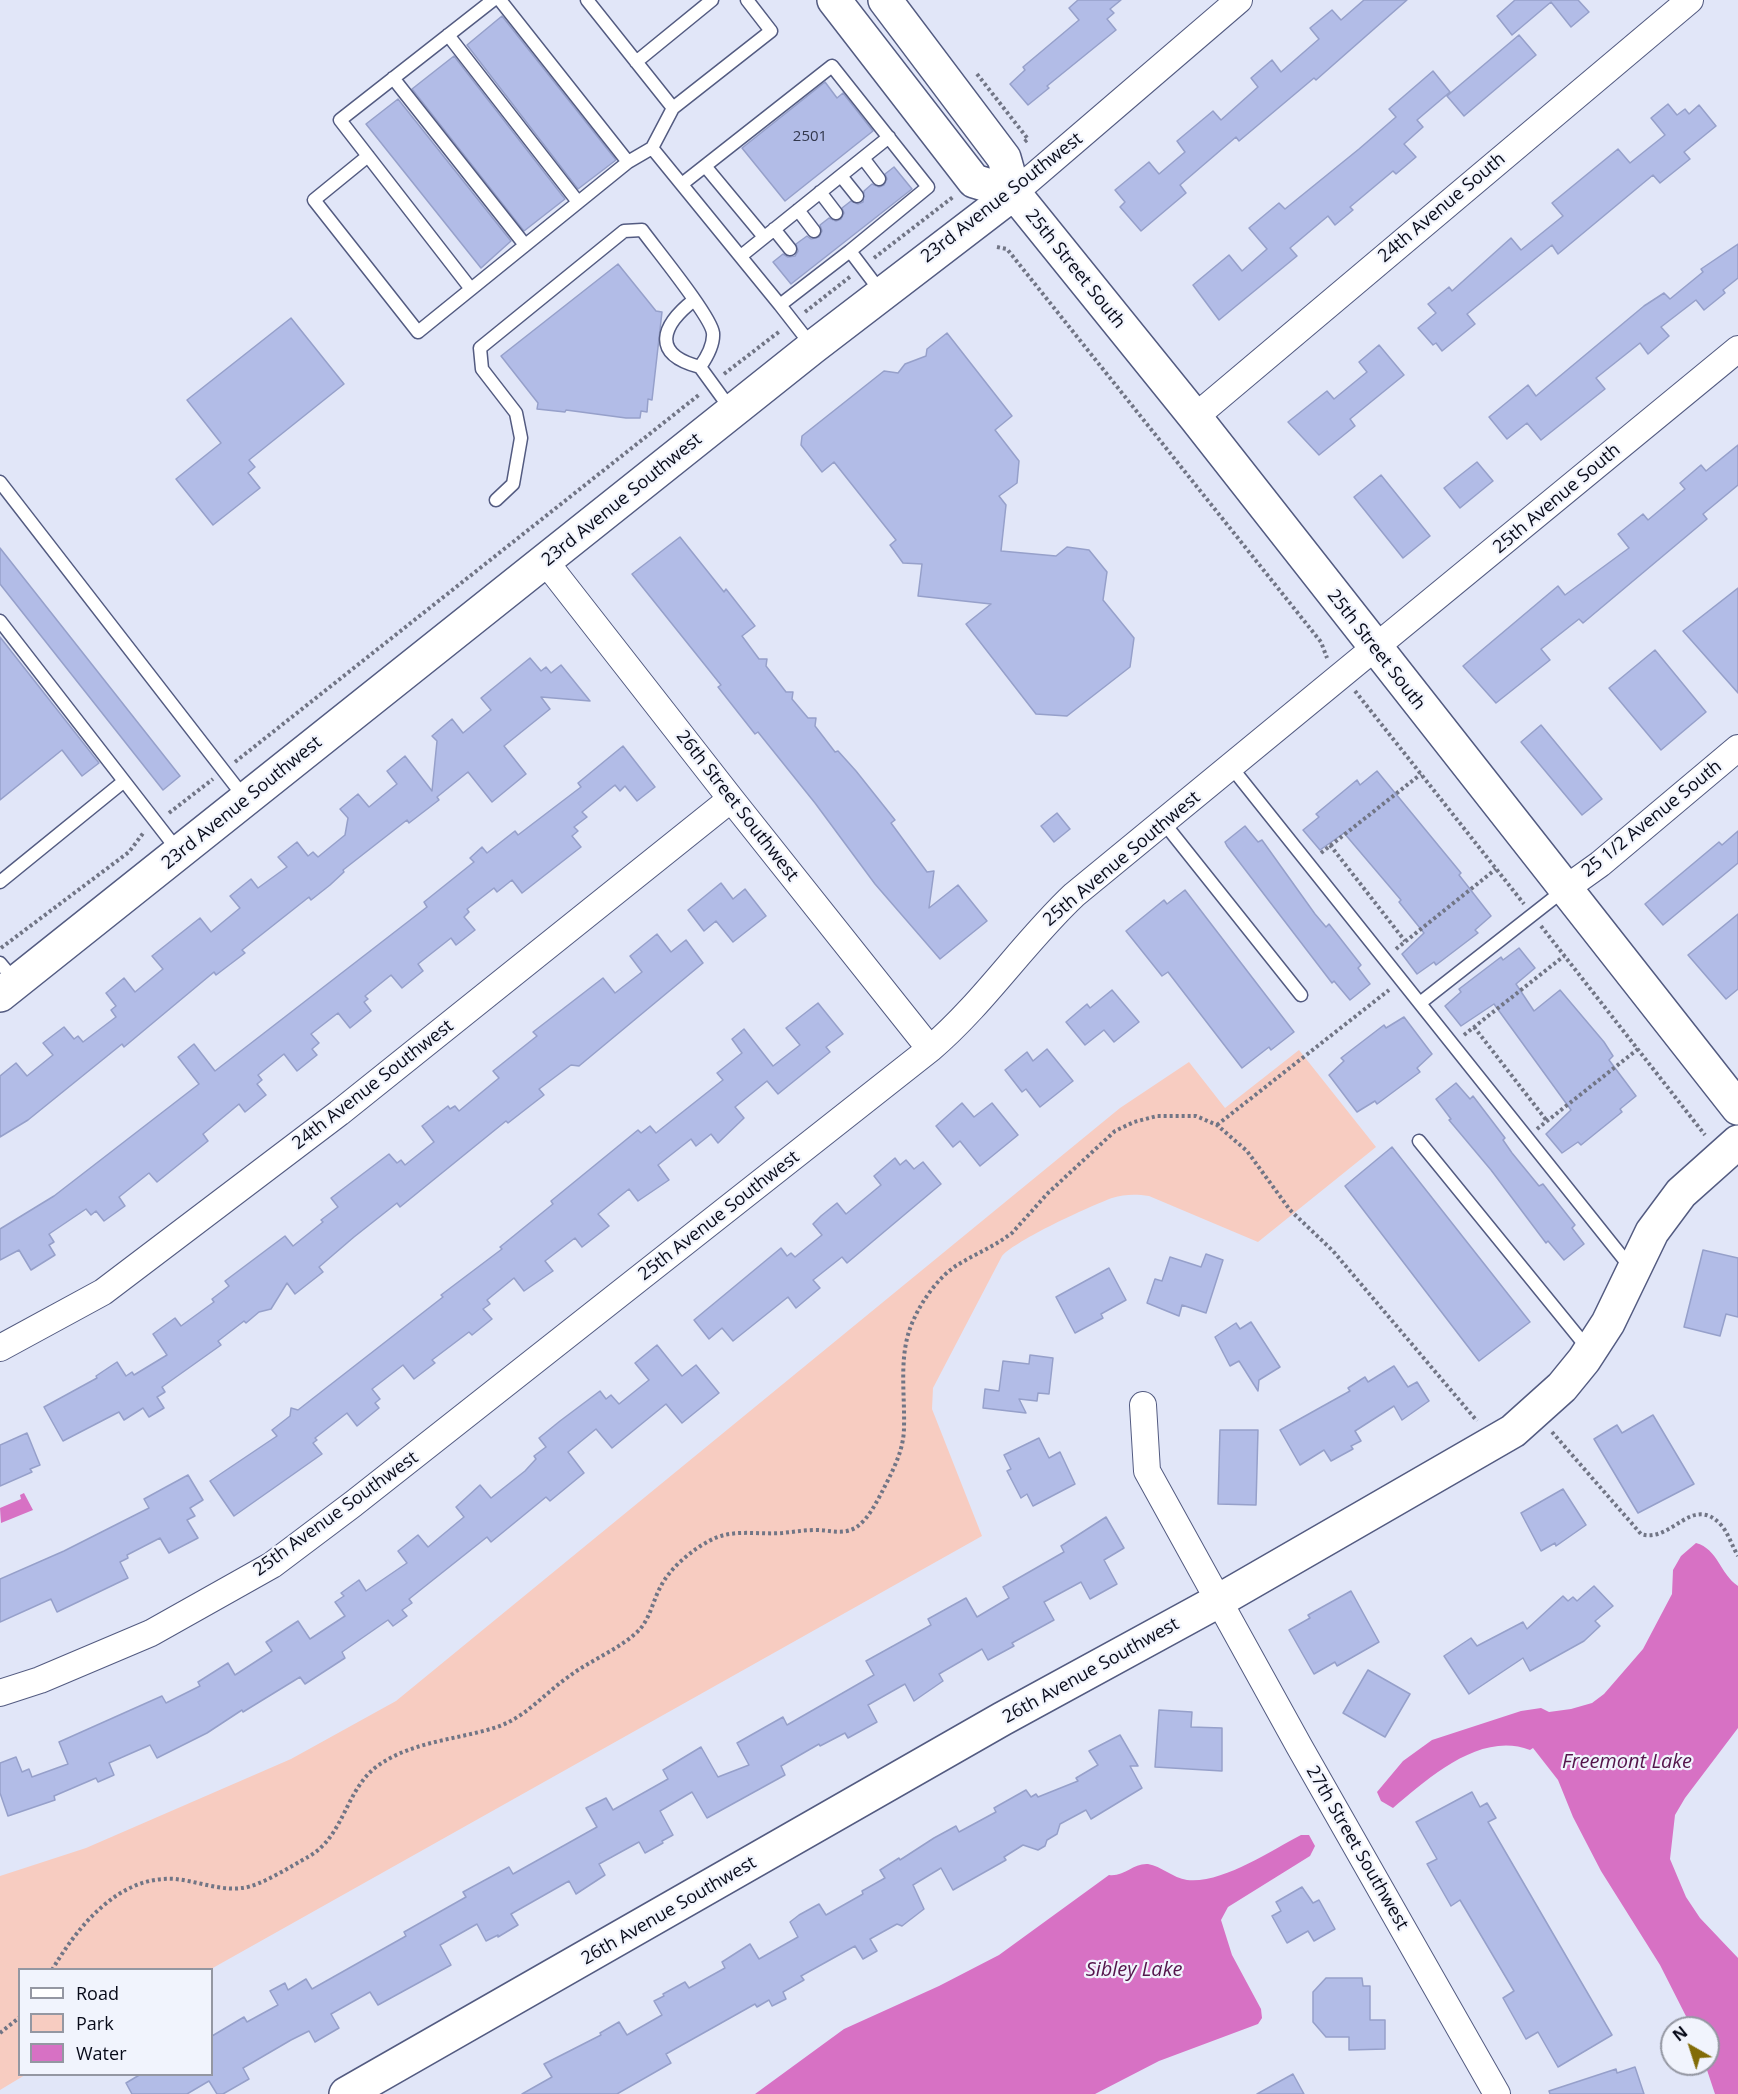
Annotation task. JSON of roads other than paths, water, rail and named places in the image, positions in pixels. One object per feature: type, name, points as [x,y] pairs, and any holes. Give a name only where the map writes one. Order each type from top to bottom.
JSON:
[{"type":"street","name":"25th Street South","points":[[834,0],[974,181],[1014,193]]},
{"type":"street","name":"25th Street South","points":[[885,0],[1004,158],[1014,193],[1195,417],[1375,649],[1738,1108]]},
{"type":"street","name":"23rd Avenue Southwest","points":[[6,980],[180,854],[813,347],[872,280],[1014,193],[1239,0]]},
{"type":"street","name":"24th Avenue South","points":[[1195,417],[1690,0]]},
{"type":"street","name":"25th Avenue South","points":[[1375,649],[1738,349]]},
{"type":"street","name":"26th Street Southwest","points":[[545,561],[730,799],[930,1048]]},
{"type":"street","name":"25th Avenue Southwest","points":[[0,1693],[40,1680],[151,1632],[272,1565],[353,1504],[930,1048],[968,1011],[1046,922],[1375,649]]},
{"type":"street","name":"25 1/2 Avenue South","points":[[1565,889],[1600,864],[1738,748]]},
{"type":"street","name":"24th Avenue Southwest","points":[[0,1348],[103,1292],[339,1113],[730,799]]},
{"type":"street","name":"26th Avenue Southwest","points":[[346,2094],[1002,1719],[1220,1600],[1491,1445],[1536,1413],[1562,1388],[1608,1323],[1632,1269],[1652,1232],[1681,1193],[1730,1149]]},
{"type":"street","name":"27th Street Southwest","points":[[1143,1405],[1147,1471],[1489,2091]]},
{"type":"lane","points":[[471,289],[340,120],[493,0]]},
{"type":"lane","points":[[500,0],[628,162]]},
{"type":"lane","points":[[587,0],[673,108]]},
{"type":"lane","points":[[636,62],[712,0]]},
{"type":"lane","points":[[368,156],[314,200],[418,332],[628,162],[652,148],[673,108],[771,31],[747,0]]},
{"type":"lane","points":[[447,35],[578,202]]},
{"type":"lane","points":[[682,184],[832,66],[928,187],[899,205],[857,239],[849,251],[834,257],[810,275],[780,305]]},
{"type":"lane","points":[[393,78],[525,245]]},
{"type":"lane","points":[[741,256],[889,137]]},
{"type":"lane","points":[[652,148],[813,347]]},
{"type":"lane","points":[[863,158],[879,179]]},
{"type":"lane","points":[[705,166],[764,237]]},
{"type":"lane","points":[[841,176],[857,196]]},
{"type":"lane","points":[[820,192],[836,213]]},
{"type":"lane","points":[[798,210],[813,231]]},
{"type":"lane","points":[[774,229],[790,249]]},
{"type":"lane","points":[[496,500],[513,484],[521,438],[516,413],[482,369],[480,348],[624,231],[642,230],[705,312],[713,332],[710,352],[700,367]]},
{"type":"lane","points":[[849,251],[872,280]]},
{"type":"lane","points":[[694,300],[677,314],[666,330],[667,343],[674,356],[684,363],[700,367],[732,411]]},
{"type":"lane","points":[[0,482],[247,800]]},
{"type":"lane","points":[[0,621],[180,854]]},
{"type":"lane","points":[[1232,768],[1632,1269]]},
{"type":"lane","points":[[0,882],[123,782]]},
{"type":"lane","points":[[1164,823],[1301,995]]},
{"type":"lane","points":[[1420,1003],[1565,889]]},
{"type":"lane","points":[[1419,1141],[1590,1350]]},
{"type":"water","points":[[24,1493],[33,1510],[1,1523],[0,1508],[21,1499],[20,1495]]},
{"type":"water","name":"Freemont Lake","points":[[1696,1543],[1703,1546],[1738,1586],[1738,1728],[1685,1798],[1675,1815],[1670,1859],[1686,1897],[1700,1918],[1738,1958],[1738,2094],[1715,2094],[1709,2076],[1720,2076],[1720,2016],[1686,2016],[1660,1965],[1601,1871],[1573,1817],[1558,1780],[1533,1748],[1530,1750],[1511,1746],[1493,1747],[1474,1752],[1439,1771],[1393,1808],[1381,1801],[1377,1792],[1403,1761],[1432,1740],[1521,1711],[1541,1708],[1549,1712],[1571,1709],[1592,1703],[1604,1694],[1643,1649],[1672,1594],[1673,1570],[1681,1556]]},
{"type":"water","name":"Sibley Lake","points":[[1301,1835],[1309,1835],[1315,1846],[1310,1856],[1228,1907],[1221,1920],[1232,1955],[1261,2009],[1262,2018],[1258,2024],[1159,2061],[1095,2094],[755,2094],[844,2029],[939,1986],[999,1955],[1109,1875],[1148,1864],[1177,1877],[1201,1880],[1246,1865]]}]
